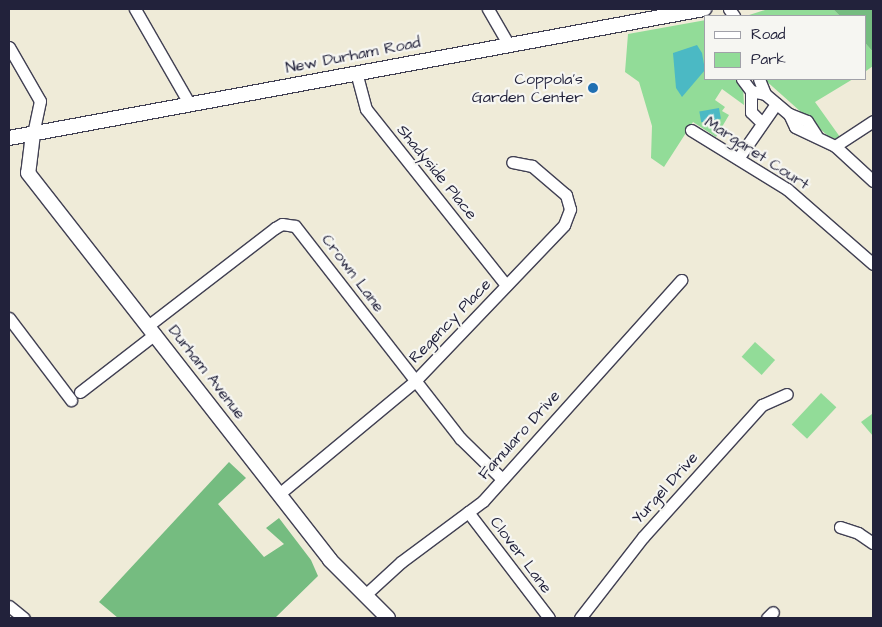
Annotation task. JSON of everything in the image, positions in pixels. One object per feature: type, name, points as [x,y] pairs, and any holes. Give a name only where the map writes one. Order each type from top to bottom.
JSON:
[{"type":"main road","name":"New Durham Road","points":[[9,138],[508,43],[704,9]]},
{"type":"main road","name":"Durham Avenue","points":[[33,134],[28,173],[152,329],[330,560],[388,618]]},
{"type":"street","points":[[135,9],[189,103]]},
{"type":"street","points":[[488,9],[508,43]]},
{"type":"street","points":[[9,47],[40,101],[33,134]]},
{"type":"street","name":"Shadyside Place","points":[[356,72],[366,109],[506,285]]},
{"type":"street","points":[[743,80],[752,91],[765,94]]},
{"type":"street","points":[[759,80],[765,94],[789,114],[795,127],[835,146],[873,181]]},
{"type":"street","points":[[752,91],[751,112],[761,122]]},
{"type":"street","points":[[739,157],[761,122],[776,104]]},
{"type":"street","points":[[835,146],[873,122]]},
{"type":"street","name":"Margaret Court","points":[[691,130],[739,157],[787,189],[873,264]]},
{"type":"street","name":"Regency Place","points":[[278,494],[415,381],[564,225],[570,209],[566,195],[532,166],[512,162]]},
{"type":"street","name":"Crown Lane","points":[[9,318],[76,396],[152,329],[274,228],[289,224],[301,231],[460,438],[502,479]]},
{"type":"street","name":"Famularo Drive","points":[[366,595],[401,562],[468,512],[502,479],[681,280]]},
{"type":"street","name":"Yurgel Drive","points":[[580,618],[643,537],[762,405],[787,394]]},
{"type":"street","name":"Clover Lane","points":[[468,512],[549,618]]},
{"type":"street","points":[[840,527],[858,533],[873,543]]},
{"type":"street","points":[[9,606],[24,618]]},
{"type":"green space","points":[[768,9],[833,9],[839,15],[749,15]]},
{"type":"green space","points":[[833,9],[873,9],[873,52],[867,45],[867,15],[839,15]]},
{"type":"green space","points":[[704,20],[704,80],[739,80],[743,86],[744,105],[722,89],[715,100],[725,107],[722,111],[729,115],[716,137],[693,122],[664,167],[651,158],[652,126],[639,82],[625,72],[628,34]]},
{"type":"green space","points":[[867,45],[873,52],[873,66],[867,70]]},
{"type":"green space","points":[[765,80],[851,80],[815,102],[840,137],[835,139],[828,136]]},
{"type":"green space","points":[[755,342],[775,360],[762,375],[742,357]]},
{"type":"green space","points":[[821,393],[836,407],[807,439],[792,424]]},
{"type":"green space","points":[[872,414],[873,416],[873,436],[861,422]]},
{"type":"green space","points":[[229,462],[246,478],[218,504],[264,557],[284,544],[266,528],[279,518],[311,560],[318,576],[275,618],[118,618],[99,602]]},
{"type":"water","points":[[697,45],[702,53],[704,71],[682,97],[676,88],[673,53]]},
{"type":"water","points":[[719,108],[721,119],[701,122],[699,111]]},
{"type":"place","name":"Coppola's Garden Center","points":[[593,88]]}]
